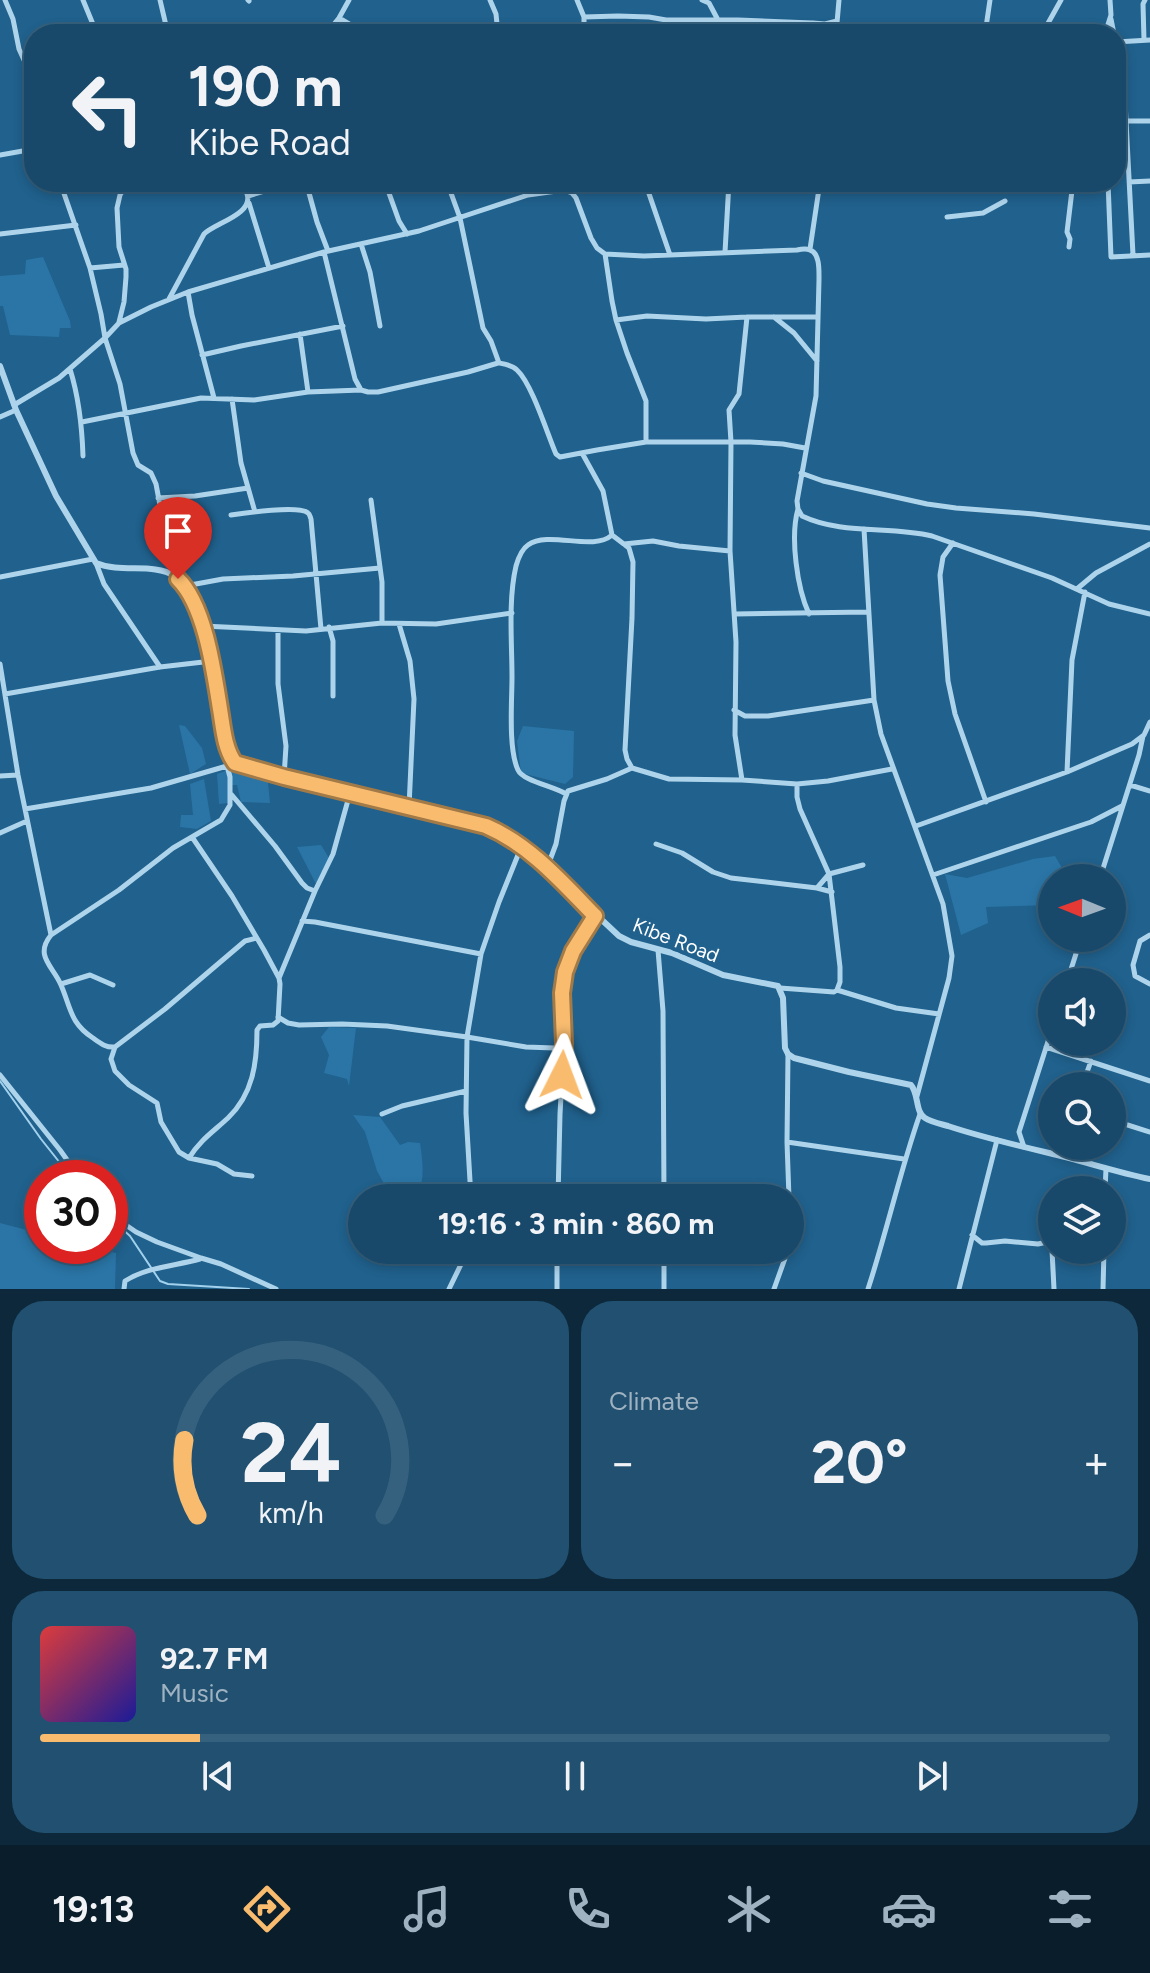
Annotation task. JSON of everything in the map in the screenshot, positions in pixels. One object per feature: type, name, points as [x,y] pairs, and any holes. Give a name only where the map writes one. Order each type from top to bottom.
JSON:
[{"type":"street","points":[[5,0],[24,60]]},
{"type":"street","points":[[83,0],[93,24]]},
{"type":"street","points":[[160,0],[166,24]]},
{"type":"street","points":[[490,0],[497,24]]},
{"type":"street","points":[[577,0],[584,24]]},
{"type":"street","points":[[702,0],[709,3],[718,20]]},
{"type":"street","points":[[837,24],[839,0]]},
{"type":"street","points":[[986,24],[990,0]]},
{"type":"street","points":[[1048,24],[1061,0]]},
{"type":"street","points":[[1110,0],[1112,24]]},
{"type":"street","points":[[1126,41],[1147,40],[1145,0]]},
{"type":"street","points":[[334,24],[347,1]]},
{"type":"street","points":[[1108,24],[1111,15]]},
{"type":"street","points":[[584,17],[825,24],[837,21]]},
{"type":"street","points":[[339,18],[349,24]]},
{"type":"street","points":[[1126,122],[1150,121]]},
{"type":"street","points":[[1126,137],[1133,255]]},
{"type":"street","points":[[0,155],[24,151]]},
{"type":"street","points":[[1129,182],[1150,181]]},
{"type":"street","points":[[64,192],[90,268],[136,461],[155,478],[173,575]]},
{"type":"street","points":[[119,323],[126,277],[119,247],[117,208],[122,192]]},
{"type":"street","points":[[245,192],[269,268]]},
{"type":"street","points":[[169,299],[204,234],[237,215],[248,199],[267,192]]},
{"type":"street","points":[[309,192],[355,379],[361,390]]},
{"type":"street","points":[[389,192],[407,234]]},
{"type":"street","points":[[451,192],[460,218],[480,319],[499,363]]},
{"type":"street","points":[[0,417],[70,369],[119,323],[169,299],[326,252],[407,234],[528,195],[550,192]]},
{"type":"street","points":[[569,192],[576,198],[591,238],[605,254],[670,255],[810,249],[814,252],[818,263],[818,317],[813,417],[793,524],[803,597],[809,614]]},
{"type":"street","points":[[648,192],[670,255]]},
{"type":"street","points":[[725,252],[728,192]]},
{"type":"street","points":[[810,249],[819,192]]},
{"type":"street","points":[[1069,247],[1067,232],[1072,192]]},
{"type":"street","points":[[1108,192],[1111,257],[1150,255]]},
{"type":"street","points":[[947,217],[983,213],[1005,201]]},
{"type":"street","points":[[393,236],[399,221]]},
{"type":"street","points":[[0,234],[76,225]]},
{"type":"street","points":[[361,244],[370,272],[380,326]]},
{"type":"street","points":[[605,254],[616,320],[646,401],[646,442]]},
{"type":"street","points":[[90,268],[124,265]]},
{"type":"street","points":[[188,292],[214,398]]},
{"type":"street","points":[[616,320],[647,316],[706,319],[818,317]]},
{"type":"street","points":[[742,780],[734,709],[735,614],[730,551],[729,410],[739,394],[747,317]]},
{"type":"street","points":[[773,317],[794,333],[817,361]]},
{"type":"street","points":[[202,355],[343,326]]},
{"type":"street","points":[[300,334],[308,392]]},
{"type":"street","points":[[82,422],[201,398],[264,399],[308,392],[378,392],[499,363],[515,367],[525,379],[556,454],[560,457],[646,442],[731,442],[805,448]]},
{"type":"street","points":[[0,366],[15,407],[56,496],[104,584],[160,667]]},
{"type":"street","points":[[70,369],[79,399],[83,456]]},
{"type":"street","points":[[232,399],[239,450],[255,512]]},
{"type":"street","points":[[582,453],[603,491],[612,535],[624,544],[633,562],[625,750],[632,768]]},
{"type":"street","points":[[801,473],[909,501],[1150,528]]},
{"type":"street","points":[[158,498],[248,488]]},
{"type":"street","points":[[371,500],[380,568],[382,623]]},
{"type":"street","points":[[798,509],[802,516],[811,520],[864,529],[918,533],[953,543],[1078,588],[1120,608],[1150,614]]},
{"type":"street","points":[[231,515],[297,510],[309,513],[321,629]]},
{"type":"street","points":[[864,529],[874,700],[881,734],[943,904],[952,956],[917,1097]]},
{"type":"street","points":[[566,794],[557,788],[526,779],[517,767],[513,736],[512,613],[517,564],[530,543],[598,540],[608,539],[612,535]]},
{"type":"street","points":[[624,544],[653,541],[730,551]]},
{"type":"street","points":[[953,543],[940,565],[948,681],[955,714],[986,802]]},
{"type":"street","points":[[1078,588],[1096,573],[1150,544]]},
{"type":"street","points":[[0,577],[94,561],[116,569],[160,570],[173,575],[185,586],[203,626],[212,661],[224,735],[231,758],[230,805],[221,820],[173,848],[119,890],[51,935],[46,944],[44,954],[79,1027],[103,1045],[115,1047]]},
{"type":"street","points":[[185,586],[223,579],[380,568]]},
{"type":"street","points":[[1067,772],[1072,660],[1085,592]]},
{"type":"street","points":[[735,614],[868,612]]},
{"type":"street","points":[[203,626],[321,629],[382,623],[454,622],[512,613]]},
{"type":"street","points":[[399,624],[410,661],[414,699],[409,807]]},
{"type":"street","points":[[333,627],[333,696]]},
{"type":"street","points":[[278,630],[278,684],[286,746],[284,777]]},
{"type":"street","points":[[5,694],[212,661]]},
{"type":"street","points":[[0,664],[18,775],[51,935]]},
{"type":"street","points":[[734,709],[745,716],[768,716],[874,700]]},
{"type":"street","points":[[1104,864],[1150,722]]},
{"type":"street","points":[[916,826],[1067,772],[1132,744],[1144,735]]},
{"type":"street","points":[[25,809],[151,788],[231,764]]},
{"type":"street","name":"Kibe Road","points":[[231,764],[486,826],[522,845],[619,936],[672,953],[723,975],[774,984],[780,988]]},
{"type":"street","points":[[547,868],[556,844],[566,794],[572,789],[632,768],[669,779],[788,784],[893,769]]},
{"type":"street","points":[[0,776],[18,775]]},
{"type":"street","points":[[788,784],[797,797],[829,874],[840,967],[837,990]]},
{"type":"street","points":[[797,784],[797,797]]},
{"type":"street","points":[[1130,785],[1150,791]]},
{"type":"street","points":[[189,1158],[202,1140],[228,1118],[250,1087],[258,1028],[275,1024],[278,1017],[279,978],[333,854],[350,793]]},
{"type":"street","points":[[231,794],[302,883],[315,891]]},
{"type":"street","points":[[933,875],[1091,822],[1122,806]]},
{"type":"street","points":[[0,833],[27,821]]},
{"type":"street","points":[[192,837],[232,896],[279,978]]},
{"type":"street","points":[[656,844],[682,853],[713,872],[731,878],[832,892]]},
{"type":"street","points":[[470,1184],[466,1113],[467,1037],[481,954],[522,845]]},
{"type":"street","points":[[817,888],[829,874],[863,865]]},
{"type":"street","points":[[308,908],[315,922]]},
{"type":"street","points":[[558,1184],[564,1043],[562,993],[565,972],[573,951],[595,916]]},
{"type":"street","points":[[302,921],[481,954]]},
{"type":"street","points":[[1150,935],[1140,941],[1133,965],[1135,976],[1150,984]]},
{"type":"street","points":[[252,1176],[234,1174],[217,1164],[189,1158],[179,1152],[161,1122],[157,1103],[129,1085],[115,1071],[111,1059],[115,1047],[245,941],[257,938]]},
{"type":"street","points":[[658,950],[663,1011],[664,1184]]},
{"type":"street","points":[[271,964],[284,965]]},
{"type":"street","points":[[61,984],[90,975],[113,985]]},
{"type":"street","points":[[788,1184],[788,1054],[784,1041],[780,988],[828,993],[837,990],[896,1008],[939,1014]]},
{"type":"street","points":[[278,1017],[299,1025],[365,1025],[526,1047],[554,1048],[564,1043]]},
{"type":"street","points":[[554,1048],[563,1056]]},
{"type":"street","points":[[788,1054],[868,1077],[906,1083],[915,1089],[920,1114],[904,1159],[868,1289]]},
{"type":"street","points":[[1024,1147],[1019,1132],[1043,1056]]},
{"type":"street","points":[[1075,1056],[1150,1081]]},
{"type":"street","points":[[1087,1072],[1091,1061]]},
{"type":"street","points":[[0,1075],[67,1160]]},
{"type":"street","points":[[382,1114],[402,1106],[466,1091]]},
{"type":"street","points":[[920,1114],[940,1124],[1150,1179]]},
{"type":"street","points":[[1126,1124],[1150,1132]]},
{"type":"street","points":[[959,1289],[997,1140]]},
{"type":"street","points":[[787,1142],[904,1159]]},
{"type":"street","points":[[1106,1169],[1106,1176]]},
{"type":"street","points":[[128,1226],[276,1289]]},
{"type":"street","points":[[972,1235],[982,1243],[1005,1241],[1038,1244]]},
{"type":"street","points":[[124,1289],[125,1281],[135,1276],[201,1258]]},
{"type":"street","points":[[449,1289],[461,1264]]},
{"type":"street","points":[[557,1264],[557,1289]]},
{"type":"street","points":[[664,1264],[664,1289]]},
{"type":"street","points":[[774,1289],[783,1264]]},
{"type":"street","points":[[1053,1264],[1054,1289]]},
{"type":"street","points":[[1103,1289],[1104,1264]]},
{"type":"shaded area","points":[[43,257],[71,328],[60,328],[59,337],[10,335],[3,306],[0,306],[0,276],[25,274],[26,260]]},
{"type":"shaded area","points":[[179,725],[185,726],[202,748],[206,764],[190,774]]},
{"type":"shaded area","points":[[523,726],[574,731],[573,777],[565,784],[521,773],[517,741]]},
{"type":"shaded area","points":[[236,767],[267,772],[270,803],[241,802],[237,785],[228,785],[228,803],[219,804],[217,774]]},
{"type":"shaded area","points":[[204,779],[211,821],[197,829],[180,827],[181,815],[193,815],[190,784]]},
{"type":"shaded area","points":[[321,845],[329,858],[316,884],[297,847]]},
{"type":"shaded area","points":[[1055,856],[1060,864],[1038,864],[1038,905],[986,907],[988,923],[961,935],[945,874],[967,878],[1033,859]]},
{"type":"shaded area","points":[[329,1027],[356,1028],[349,1086],[347,1079],[324,1073],[329,1055],[321,1037]]},
{"type":"shaded area","points":[[353,1115],[380,1117],[400,1145],[420,1143],[421,1184],[384,1184],[365,1132]]},
{"type":"shaded area","points":[[0,1223],[24,1229],[24,1264],[116,1264],[115,1289],[0,1289]]},
{"type":"waterway","points":[[0,1081],[58,1160]]},
{"type":"waterway","points":[[128,1234],[160,1281],[249,1289]]},
{"type":"route","points":[[178,579],[185,586],[203,626],[224,735],[235,763],[486,826],[522,845],[595,916],[573,951],[565,972],[562,1075]]}]
